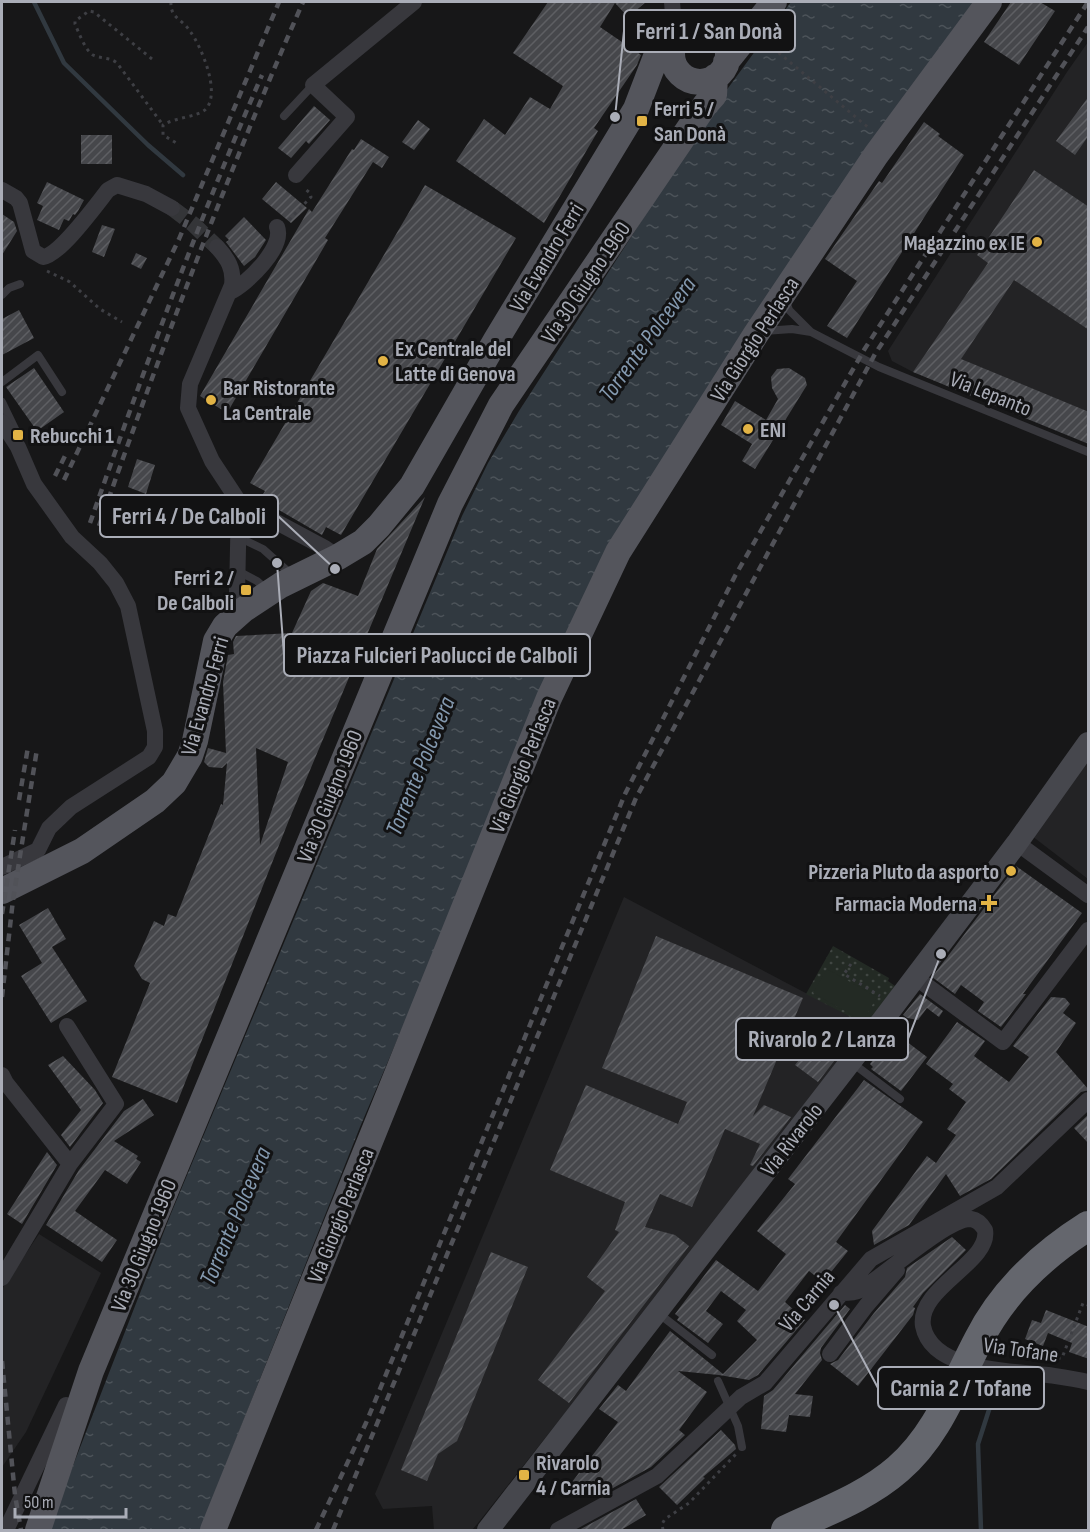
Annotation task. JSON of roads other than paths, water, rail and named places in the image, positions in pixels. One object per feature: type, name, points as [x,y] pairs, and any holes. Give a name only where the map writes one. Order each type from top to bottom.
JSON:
[{"type":"highway","points":[[786,1530],[873,1488],[899,1469],[924,1440],[942,1413],[980,1337],[1010,1290],[1033,1266],[1065,1240],[1089,1226]]},
{"type":"main road","points":[[755,32],[764,2]]},
{"type":"main road","points":[[642,94],[703,73],[755,32],[774,2]]},
{"type":"main road","name":"Via Giorgio Perlasca","points":[[214,1530],[549,698],[618,552],[756,334],[880,148],[989,2]]},
{"type":"main road","points":[[703,73],[674,64],[671,21],[713,29],[755,32]]},
{"type":"main road","name":"Via Evandro Ferri","points":[[2,891],[82,851],[155,801],[174,783],[190,756],[195,741],[216,641],[225,626],[243,610],[270,592],[363,542],[412,486],[496,340],[636,109],[671,21]]},
{"type":"main road","points":[[703,73],[728,53],[721,35],[713,29]]},
{"type":"main road","name":"Via 30 Giugno 1960","points":[[38,1530],[91,1371],[450,504],[501,405],[705,105],[703,73]]},
{"type":"main road","name":"Via Rivarolo","points":[[489,1530],[851,1062],[1017,843],[1089,743]]},
{"type":"street","points":[[296,175],[347,117],[313,85],[414,2]]},
{"type":"street","points":[[2,190],[20,203],[35,253],[46,257],[67,240],[108,190],[117,185],[146,194],[172,208]]},
{"type":"street","points":[[230,292],[240,287],[275,247],[279,238],[278,226]]},
{"type":"street","points":[[217,247],[228,261],[232,271],[232,285],[190,384],[188,408],[212,461],[238,502],[338,557]]},
{"type":"street","points":[[2,422],[18,447],[34,484],[72,537],[100,563],[116,584],[128,606],[156,740],[149,757],[71,807],[57,819],[49,828],[38,850],[2,867]]},
{"type":"street","points":[[238,502],[237,594],[243,610]]},
{"type":"street","points":[[1017,843],[1089,895]]},
{"type":"street","points":[[915,977],[1003,1042],[1089,930]]},
{"type":"street","points":[[2,1278],[70,1164],[116,1104],[67,1026]]},
{"type":"street","points":[[2,1075],[70,1164]]},
{"type":"street","name":"Via Carnia","points":[[558,1530],[657,1476],[741,1397],[765,1383],[871,1258],[997,1187],[1089,1100]]},
{"type":"street","name":"Via Tofane","points":[[842,1293],[859,1290],[908,1254],[959,1223],[973,1220],[980,1223],[986,1230],[984,1245],[936,1293],[926,1309],[923,1322],[929,1340],[948,1355],[971,1366],[1089,1382]]},
{"type":"street","name":"Via Tofane","points":[[830,1354],[908,1254]]},
{"type":"street","points":[[6,1530],[66,1405]]},
{"type":"lane","points":[[284,116],[313,85]]},
{"type":"lane","points":[[2,295],[9,288],[20,284]]},
{"type":"lane","points":[[785,292],[789,310],[811,332]]},
{"type":"lane","points":[[756,334],[792,328],[811,332]]},
{"type":"lane","name":"Via Lepanto","points":[[811,332],[879,367],[1089,452]]},
{"type":"lane","points":[[2,382],[38,355],[62,392]]},
{"type":"lane","points":[[2,402],[22,443],[18,447]]},
{"type":"lane","points":[[238,537],[263,549],[294,578]]},
{"type":"lane","points":[[237,571],[257,580],[270,592]]},
{"type":"lane","points":[[851,1062],[900,1100]]},
{"type":"lane","points":[[657,1313],[712,1355]]},
{"type":"lane","points":[[718,1382],[738,1426],[742,1447]]},
{"type":"water","name":"Torrente Polcevera","points":[[791,2],[979,2],[647,485],[450,916],[360,1127],[200,1530],[48,1530],[170,1216],[462,516],[488,463],[519,411],[720,99]]},
{"type":"waterway","points":[[34,2],[64,63],[148,145],[183,175]]},
{"type":"waterway","points":[[981,1530],[978,1444],[998,1382]]},
{"type":"tunnel","points":[[172,208],[217,247]]},
{"type":"railway","points":[[64,480],[179,239],[279,2]]},
{"type":"railway","points":[[99,526],[196,262],[303,2]]},
{"type":"railway","points":[[316,1530],[366,1423],[625,794],[735,576],[864,350],[1088,2]]},
{"type":"railway","points":[[333,1530],[636,798],[875,354],[1088,27]]},
{"type":"railway","points":[[90,523],[172,298],[262,75]]},
{"type":"railway","points":[[55,476],[66,454]]},
{"type":"railway","points":[[19,800],[28,747]]},
{"type":"railway","points":[[2,997],[13,900],[37,749]]},
{"type":"railway","points":[[2,914],[15,830]]},
{"type":"railway","points":[[2,1361],[15,1495],[21,1530]]},
{"type":"place","name":"Ferri 1 / San Donà","points":[[615,117]]},
{"type":"place","name":"Ferri 5 / San Donà","points":[[642,121]]},
{"type":"place","name":"Magazzino ex IE","points":[[1037,242]]},
{"type":"place","name":"Ex Centrale del Latte di Genova","points":[[383,361]]},
{"type":"place","name":"Bar Ristorante La Centrale","points":[[211,400]]},
{"type":"place","name":"ENI","points":[[748,429]]},
{"type":"place","name":"Rebucchi 1","points":[[18,435]]},
{"type":"place","name":"Piazza Fulcieri Paolucci de Calboli","points":[[277,563]]},
{"type":"place","name":"Ferri 4 / De Calboli","points":[[335,569]]},
{"type":"place","name":"Ferri 2 / De Calboli","points":[[246,590]]},
{"type":"place","name":"Pizzeria Pluto da asporto","points":[[1011,871]]},
{"type":"place","name":"Farmacia Moderna","points":[[989,903]]},
{"type":"place","name":"Rivarolo 2 / Lanza","points":[[941,954]]},
{"type":"place","name":"Carnia 2 / Tofane","points":[[834,1305]]},
{"type":"place","name":"Rivarolo 4 / Carnia","points":[[524,1475]]}]
